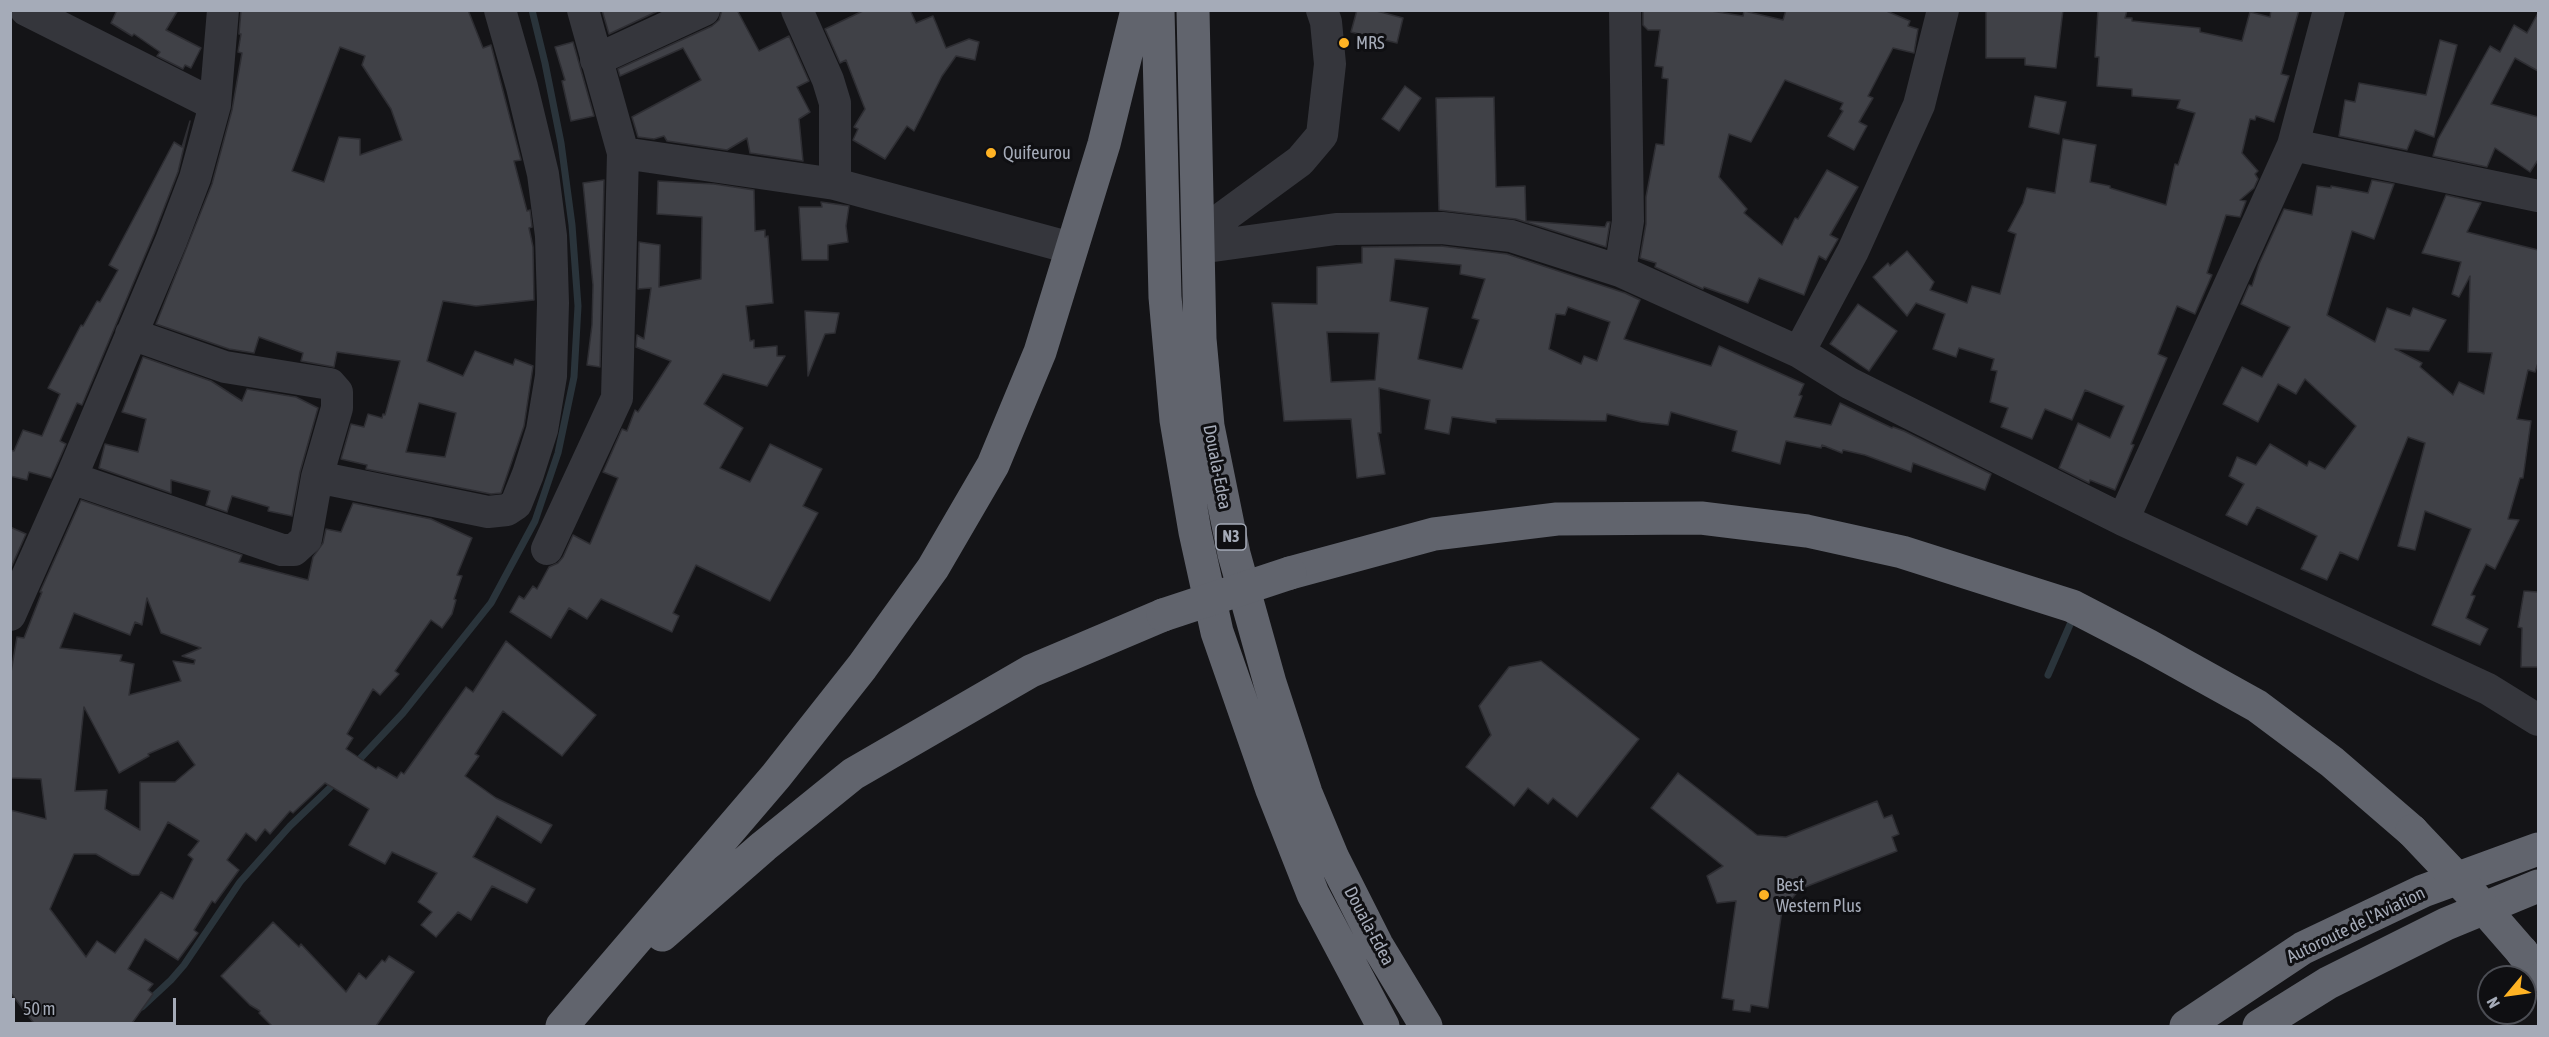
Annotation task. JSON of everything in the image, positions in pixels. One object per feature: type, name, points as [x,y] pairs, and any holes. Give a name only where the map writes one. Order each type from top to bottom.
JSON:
[{"type":"highway","points":[[564,1023],[776,776],[862,667],[933,568],[993,465],[1040,352],[1104,144],[1137,10]]},
{"type":"highway","name":"Douala-Edea","points":[[1158,10],[1164,297],[1176,420],[1217,632],[1272,790],[1313,894],[1383,1026]]},
{"type":"highway","name":"Douala-Edea","points":[[1193,10],[1200,339],[1208,426],[1234,554],[1270,683],[1306,793],[1333,858],[1377,945],[1426,1026]]},
{"type":"highway","points":[[564,1023],[764,846],[853,774],[1031,671],[1163,615],[1290,573],[1434,534],[1557,519],[1701,518],[1807,531],[1902,552],[2072,606],[2257,706],[2332,762],[2412,831],[2468,890],[2530,963]]},
{"type":"highway","points":[[1270,683],[1353,873],[1404,967],[1444,1026]]},
{"type":"highway","name":"Autoroute de l'Aviation","points":[[2186,1026],[2303,948],[2423,891],[2538,849]]},
{"type":"highway","points":[[2259,1026],[2328,983],[2403,945],[2446,924],[2538,886]]},
{"type":"street","points":[[26,10],[215,105]]},
{"type":"street","points":[[10,615],[71,478],[195,178],[215,105],[223,10]]},
{"type":"street","points":[[317,477],[488,512],[507,510],[516,504],[528,474],[542,430],[551,376],[553,303],[551,236],[543,174],[500,10]]},
{"type":"street","points":[[547,549],[616,403],[623,153],[582,10]]},
{"type":"street","points":[[596,60],[704,10]]},
{"type":"street","points":[[797,10],[828,80],[835,103],[835,184]]},
{"type":"street","points":[[1199,241],[1300,161],[1322,135],[1330,64],[1326,22],[1322,10]]},
{"type":"street","points":[[1620,271],[1628,221],[1625,10]]},
{"type":"street","points":[[1799,352],[1853,251],[1919,105],[1943,10]]},
{"type":"street","points":[[2123,520],[2293,145],[2329,10]]},
{"type":"street","points":[[2293,145],[2538,196]]},
{"type":"street","points":[[623,153],[835,184],[1071,248]]},
{"type":"street","points":[[1199,241],[1336,229],[1442,228],[1511,236],[1620,271],[1799,352],[1850,383],[2123,520],[2488,689],[2538,720]]},
{"type":"street","points":[[71,478],[282,550],[294,550],[306,539],[317,477],[337,408],[337,392],[330,384],[225,367],[131,334]]},
{"type":"building","points":[[117,10],[178,10],[166,30],[201,48],[191,68],[185,65],[183,69],[157,56],[160,52],[134,34],[132,36],[111,23]]},
{"type":"building","points":[[241,10],[468,10],[483,48],[491,45],[521,160],[514,161],[527,211],[530,210],[534,300],[476,306],[443,301],[427,361],[463,376],[475,351],[513,365],[515,359],[533,366],[524,426],[501,493],[491,494],[366,469],[367,465],[341,459],[351,424],[364,427],[368,414],[382,418],[383,414],[385,415],[400,361],[337,352],[334,367],[301,361],[303,353],[259,337],[254,353],[229,349],[156,324],[212,184],[232,110],[242,53],[238,52],[241,34],[239,34]],"holes":[[[340,47],[365,56],[362,65],[391,109],[402,140],[360,155],[360,139],[339,137],[324,182],[292,171]],[[419,403],[456,413],[445,457],[406,452]]]},
{"type":"building","points":[[602,10],[660,10],[609,34]]},
{"type":"building","points":[[722,10],[737,10],[759,51],[789,36],[809,81],[797,87],[810,112],[799,119],[803,161],[750,153],[747,138],[727,150],[667,141],[664,136],[654,139],[638,137],[632,117],[701,80],[683,48],[620,76],[618,69],[712,26],[719,20]]},
{"type":"building","points":[[865,10],[910,10],[916,23],[933,16],[946,48],[969,39],[979,42],[975,60],[956,56],[942,76],[914,131],[907,126],[885,159],[853,140],[858,129],[854,127],[865,109],[846,60],[840,63],[825,29]]},
{"type":"building","points":[[1357,10],[1373,10],[1403,18],[1397,43],[1351,32]]},
{"type":"building","points":[[1643,10],[1705,10],[1743,16],[1744,11],[1783,20],[1786,10],[1884,10],[1910,21],[1908,26],[1918,29],[1914,53],[1893,48],[1868,96],[1873,98],[1859,122],[1867,126],[1854,150],[1828,136],[1843,111],[1840,109],[1843,103],[1785,80],[1751,142],[1729,134],[1719,177],[1747,209],[1744,213],[1782,245],[1795,218],[1798,219],[1827,170],[1858,187],[1830,235],[1838,239],[1826,260],[1819,256],[1804,295],[1759,278],[1748,303],[1704,287],[1703,289],[1655,267],[1656,263],[1640,258],[1646,224],[1646,197],[1656,144],[1664,145],[1668,79],[1662,78],[1663,67],[1655,66],[1660,30],[1648,30],[1643,25]]},
{"type":"building","points":[[1986,10],[2063,10],[2056,68],[2025,65],[2025,58],[1986,58]]},
{"type":"building","points":[[2098,10],[2127,10],[2125,18],[2132,18],[2132,21],[2200,28],[2200,32],[2242,41],[2250,12],[2270,17],[2271,10],[2299,10],[2281,74],[2289,76],[2274,122],[2256,116],[2255,120],[2250,119],[2242,153],[2258,171],[2255,174],[2258,179],[2254,188],[2240,200],[2246,201],[2240,217],[2226,215],[2207,273],[2212,275],[2195,314],[2177,306],[2158,354],[2167,358],[2131,444],[2134,445],[2115,490],[2090,480],[2089,483],[2059,468],[2078,423],[2110,438],[2124,406],[2085,390],[2072,420],[2045,409],[2032,439],[2001,427],[2008,408],[1990,402],[1997,371],[1991,370],[1994,359],[1959,348],[1956,357],[1933,349],[1945,314],[1916,303],[1907,316],[1873,277],[1888,263],[1890,266],[1907,251],[1934,282],[1930,290],[1967,303],[1972,286],[2000,294],[2016,234],[2008,231],[2023,203],[2027,188],[2055,193],[2063,139],[2096,145],[2090,182],[2110,186],[2110,188],[2166,205],[2175,164],[2178,165],[2195,113],[2177,108],[2180,100],[2132,96],[2132,89],[2097,86],[2099,57],[2095,57]]},
{"type":"building","points":[[2538,13],[2538,71],[2515,58],[2491,104],[2538,117],[2538,160],[2530,172],[2495,148],[2487,167],[2433,156],[2438,139],[2490,46],[2500,52],[2514,25],[2527,33]]},
{"type":"building","points":[[2440,40],[2457,45],[2434,137],[2415,130],[2407,150],[2339,136],[2345,100],[2355,102],[2359,83],[2426,95]]},
{"type":"building","points":[[573,42],[594,116],[571,121],[562,81],[565,80],[555,47]]},
{"type":"building","points":[[1405,86],[1421,98],[1399,131],[1382,119]]},
{"type":"building","points":[[2035,96],[2066,102],[2059,134],[2029,127]]},
{"type":"building","points":[[1494,97],[1496,187],[1525,186],[1526,221],[1605,227],[1607,222],[1610,222],[1606,247],[1516,219],[1439,210],[1436,98]]},
{"type":"building","points":[[190,121],[178,172],[154,234],[82,405],[77,403],[60,441],[66,444],[51,478],[29,472],[27,480],[10,476],[10,450],[14,451],[23,430],[42,436],[60,394],[48,388],[81,325],[83,326],[97,301],[100,302],[118,270],[109,265],[174,142],[182,147]]},
{"type":"building","points":[[604,180],[600,367],[587,365],[592,325],[593,285],[583,183]]},
{"type":"building","points":[[2372,180],[2394,184],[2374,239],[2352,231],[2327,315],[2375,342],[2387,308],[2410,316],[2413,308],[2446,320],[2429,351],[2395,349],[2422,363],[2420,367],[2453,395],[2459,382],[2484,394],[2492,353],[2468,352],[2470,276],[2459,297],[2452,294],[2461,262],[2422,253],[2446,195],[2481,203],[2467,232],[2538,250],[2538,363],[2535,372],[2528,370],[2517,419],[2531,421],[2523,478],[2520,478],[2508,519],[2519,520],[2495,569],[2486,564],[2471,595],[2475,596],[2466,618],[2488,629],[2480,645],[2432,625],[2471,529],[2425,511],[2415,550],[2398,546],[2425,443],[2408,437],[2358,560],[2340,552],[2327,580],[2301,569],[2317,536],[2257,507],[2247,525],[2226,515],[2244,484],[2229,476],[2237,457],[2256,465],[2270,444],[2307,466],[2309,461],[2325,469],[2356,426],[2305,379],[2296,394],[2278,384],[2258,422],[2223,404],[2242,367],[2262,377],[2290,327],[2241,304],[2249,285],[2252,286],[2259,264],[2284,209],[2312,215],[2317,186],[2331,188],[2331,186],[2368,193]]},
{"type":"building","points":[[658,181],[714,184],[754,190],[755,231],[765,230],[765,237],[768,236],[773,303],[746,306],[750,341],[754,340],[754,348],[777,346],[777,356],[785,356],[767,386],[723,374],[704,404],[743,428],[720,468],[750,482],[770,444],[822,469],[803,506],[818,513],[770,601],[696,565],[673,613],[679,616],[672,632],[601,599],[587,619],[569,608],[551,638],[510,612],[519,596],[524,599],[533,586],[537,589],[549,567],[558,563],[563,557],[573,535],[590,544],[618,478],[603,472],[622,429],[627,431],[635,410],[638,412],[671,361],[636,347],[637,335],[644,339],[651,288],[638,289],[639,242],[660,245],[659,287],[701,279],[702,217],[657,214]]},
{"type":"building","points":[[821,202],[849,206],[846,226],[848,242],[828,245],[828,260],[802,260],[799,207],[822,207]]},
{"type":"building","points":[[1441,246],[1507,254],[1625,293],[1640,300],[1624,339],[1711,366],[1719,346],[1804,384],[1794,417],[1831,425],[1840,403],[1892,428],[1904,431],[1991,474],[1985,490],[1913,463],[1911,472],[1865,455],[1843,450],[1842,453],[1822,445],[1821,448],[1786,441],[1780,464],[1732,451],[1737,431],[1671,412],[1668,425],[1641,422],[1607,414],[1606,421],[1496,419],[1496,423],[1452,417],[1449,434],[1425,429],[1430,400],[1379,388],[1381,433],[1378,433],[1385,474],[1357,478],[1351,419],[1284,421],[1272,303],[1317,304],[1317,267],[1362,263],[1362,247]],"holes":[[[1395,259],[1461,265],[1460,274],[1485,279],[1472,318],[1479,320],[1462,369],[1418,359],[1428,308],[1390,301]],[[1568,307],[1610,322],[1597,361],[1584,356],[1581,364],[1549,349],[1556,314],[1565,315]],[[1327,332],[1379,333],[1375,380],[1331,382]]]},
{"type":"building","points":[[1858,304],[1897,331],[1869,371],[1830,344]]},
{"type":"building","points":[[805,311],[839,313],[835,333],[825,334],[808,376]]},
{"type":"building","points":[[143,357],[211,381],[242,401],[247,389],[296,397],[318,408],[300,472],[292,516],[268,511],[269,507],[232,496],[227,512],[206,505],[210,491],[171,480],[171,493],[99,468],[105,444],[138,452],[146,419],[122,412]]},
{"type":"building","points":[[81,500],[242,555],[239,562],[308,580],[313,557],[323,543],[326,529],[341,532],[353,503],[431,519],[472,538],[457,575],[462,576],[454,599],[456,600],[452,614],[442,628],[431,620],[395,671],[399,674],[380,695],[373,689],[347,734],[353,738],[346,749],[376,769],[378,767],[397,778],[401,772],[404,774],[466,687],[473,692],[506,641],[596,715],[562,756],[503,711],[475,754],[479,756],[465,776],[496,798],[552,825],[541,843],[497,816],[473,857],[535,889],[527,903],[492,886],[471,920],[458,912],[436,937],[421,925],[432,912],[418,902],[437,873],[392,852],[385,864],[349,845],[369,809],[325,783],[293,813],[290,811],[270,834],[265,829],[256,841],[246,833],[227,860],[239,870],[215,903],[212,901],[194,930],[198,933],[178,960],[145,939],[128,969],[153,984],[148,990],[153,994],[130,1026],[36,1026],[10,992],[10,810],[46,819],[41,779],[10,778],[10,678],[17,637],[24,638],[42,592],[40,592]],"holes":[[[147,598],[161,633],[201,648],[182,656],[195,660],[194,664],[173,661],[181,681],[129,695],[134,664],[120,661],[122,655],[60,648],[74,613],[130,635],[135,622],[142,625]],[[84,707],[119,773],[149,756],[148,754],[178,741],[195,765],[175,782],[140,782],[140,830],[105,809],[107,790],[75,791]],[[168,822],[199,841],[188,855],[193,859],[173,899],[161,892],[115,953],[97,941],[86,957],[50,909],[74,854],[96,854],[132,875],[139,875]]]},
{"type":"building","points":[[10,527],[26,534],[10,570]]},
{"type":"building","points":[[2524,591],[2538,592],[2538,667],[2521,667],[2522,628],[2518,627]]},
{"type":"building","points":[[1541,661],[1639,739],[1577,817],[1553,798],[1548,804],[1528,788],[1514,806],[1466,767],[1491,735],[1479,706],[1509,667]]},
{"type":"building","name":"Best Western Plus","points":[[1678,773],[1757,835],[1786,837],[1877,801],[1884,818],[1892,815],[1899,834],[1892,837],[1897,851],[1800,889],[1782,910],[1768,1008],[1751,1005],[1750,1012],[1733,1010],[1734,1000],[1722,998],[1736,901],[1717,903],[1707,876],[1723,866],[1651,808]]},
{"type":"building","points":[[273,922],[299,947],[301,944],[346,992],[359,973],[366,979],[382,960],[385,962],[389,956],[414,972],[376,1026],[272,1026],[259,1013],[260,1011],[250,1005],[221,976]]},
{"type":"waterway","points":[[355,764],[403,713],[491,603],[535,521],[558,453],[574,377],[578,306],[572,225],[561,143],[532,10]]},
{"type":"waterway","points":[[2048,675],[2072,620]]},
{"type":"waterway","points":[[142,1007],[184,965],[240,882],[290,826],[338,780]]},
{"type":"place","name":"MRS","points":[[1344,43]]},
{"type":"place","name":"Quifeurou","points":[[991,153]]},
{"type":"place","name":"Best Western Plus","points":[[1764,895]]}]
